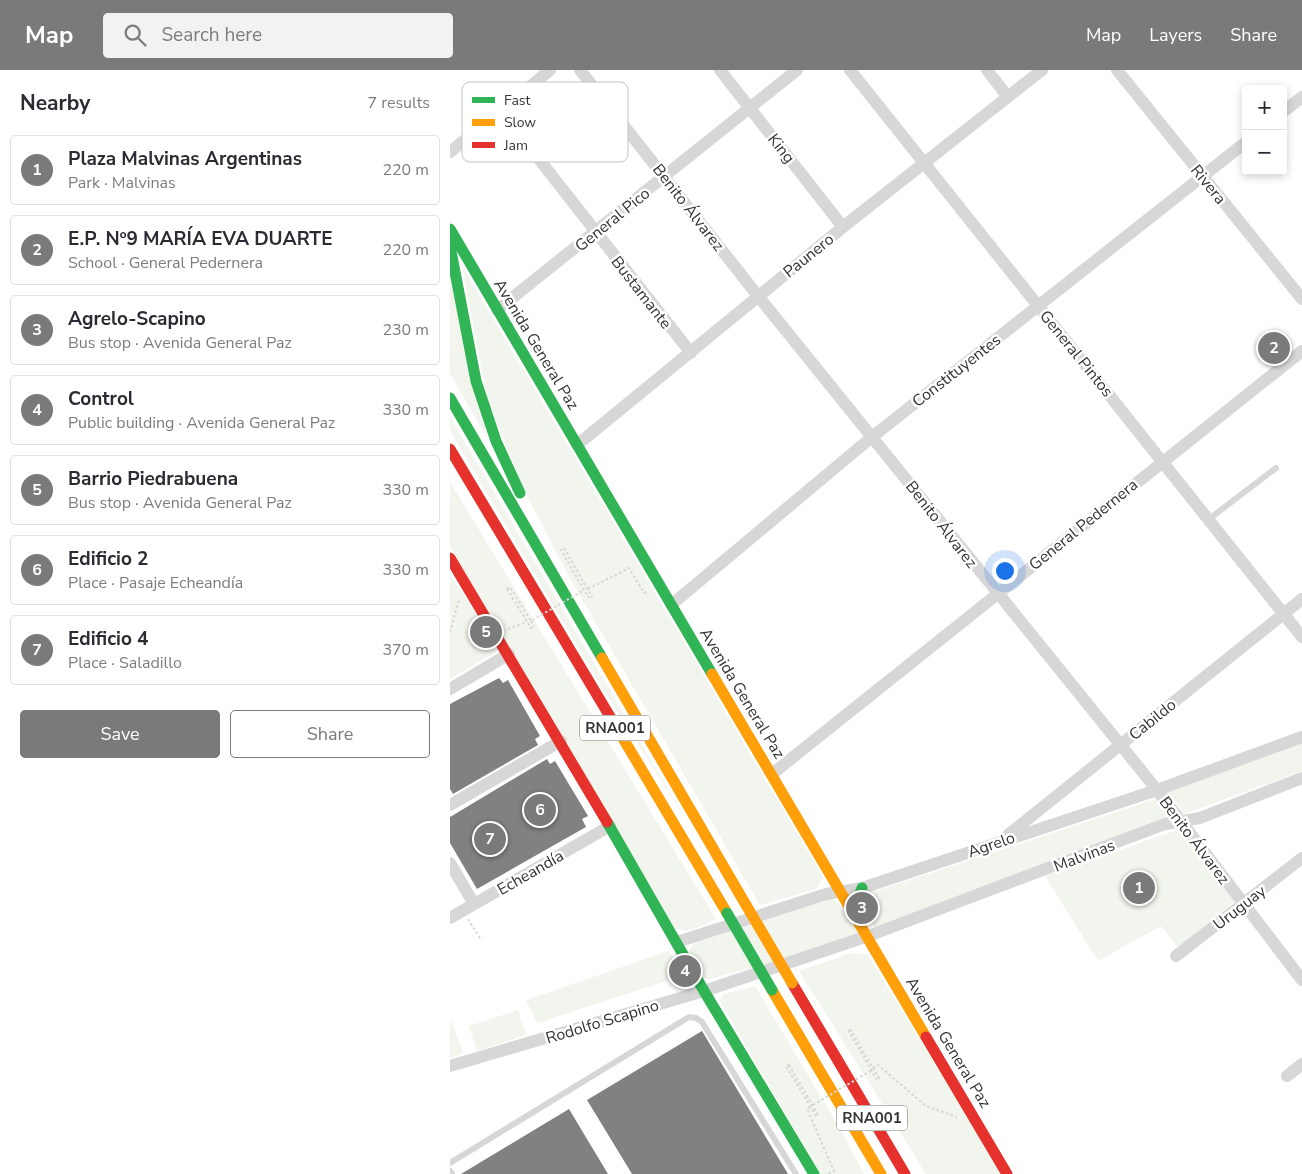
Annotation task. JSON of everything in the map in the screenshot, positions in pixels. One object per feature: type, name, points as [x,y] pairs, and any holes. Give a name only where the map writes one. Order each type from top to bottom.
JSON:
[{"type":"main road","name":"Avenida General Paz","points":[[450,229],[868,936],[1006,1174]]},
{"type":"main road","points":[[450,246],[470,356],[486,413],[553,573]]},
{"type":"main road","name":"RNA001","points":[[450,398],[905,1174]]},
{"type":"main road","name":"RNA001","points":[[450,449],[881,1174]]},
{"type":"main road","points":[[450,468],[505,542]]},
{"type":"main road","points":[[450,558],[562,741],[704,991],[814,1174]]},
{"type":"main road","points":[[853,913],[856,900],[862,888]]},
{"type":"main road","points":[[839,1062],[918,1174]]},
{"type":"main road","points":[[852,1124],[873,1174]]},
{"type":"street","name":"Benito Álvarez","points":[[580,70],[590,82]]},
{"type":"street","name":"King","points":[[720,70],[843,227]]},
{"type":"street","name":"General Pico","points":[[497,310],[596,233],[797,70]]},
{"type":"street","name":"General Pintos","points":[[850,70],[1302,636]]},
{"type":"street","points":[[987,70],[1008,97]]},
{"type":"street","name":"Paunero","points":[[578,444],[843,227],[1042,70]]},
{"type":"street","name":"Rivera","points":[[1117,70],[1302,299]]},
{"type":"street","points":[[535,82],[546,72]]},
{"type":"street","points":[[1287,109],[1302,97]]},
{"type":"street","name":"Benito Álvarez","points":[[628,130],[758,296],[1181,820],[1302,980]]},
{"type":"street","points":[[450,152],[462,143]]},
{"type":"street","name":"Constituyentes","points":[[672,605],[872,436],[1242,145]]},
{"type":"street","name":"Bustamante","points":[[541,162],[691,353]]},
{"type":"street","name":"General Pedernera","points":[[772,774],[1162,460],[1302,351]]},
{"type":"street","name":"Cabildo","points":[[1002,840],[1302,599]]},
{"type":"street","points":[[450,689],[509,654]]},
{"type":"street","name":"Agrelo","points":[[677,942],[826,894],[862,888],[1157,790],[1302,737]]},
{"type":"street","points":[[451,803],[562,741]]},
{"type":"street","name":"Malvinas","points":[[868,936],[1165,824],[1200,818],[1302,778]]},
{"type":"street","name":"Echeandía","points":[[450,918],[610,826]]},
{"type":"street","name":"Uruguay","points":[[1176,956],[1302,858]]},
{"type":"street","points":[[450,863],[474,904]]},
{"type":"street","name":"Rodolfo Scapino","points":[[450,1066],[704,991],[868,936]]},
{"type":"street","points":[[1287,1076],[1302,1064]]},
{"type":"lane","points":[[1209,519],[1276,468]]},
{"type":"lane","points":[[450,1163],[689,1017],[696,1018],[702,1022],[796,1174]]},
{"type":"path","points":[[564,548],[588,589],[592,597],[590,599],[561,550],[564,548]]},
{"type":"path","points":[[588,589],[630,568],[644,593],[660,585]]},
{"type":"path","points":[[450,632],[464,581]]},
{"type":"path","points":[[510,587],[531,621],[534,626],[531,628],[507,589],[510,587]]},
{"type":"path","points":[[531,621],[585,592]]},
{"type":"path","points":[[497,634],[527,622]]},
{"type":"path","points":[[463,910],[480,938]]},
{"type":"path","points":[[850,1029],[848,1030],[872,1069]]},
{"type":"path","points":[[786,1066],[789,1064],[812,1106]]},
{"type":"path","points":[[828,1174],[834,1171],[807,1109],[878,1065],[926,1106],[962,1119]]},
{"type":"shaded area","points":[[462,266],[823,877],[816,889],[760,905],[572,582],[530,502],[488,403]]},
{"type":"shaded area","points":[[450,272],[488,439],[450,374]]},
{"type":"shaded area","points":[[450,417],[686,820],[601,686],[450,431]]},
{"type":"shaded area","points":[[450,482],[716,919],[691,929],[681,930],[675,928],[450,547]]},
{"type":"shaded area","points":[[450,574],[499,650],[450,679]]},
{"type":"shaded area","points":[[1302,743],[1302,771],[1184,814],[1168,792]]},
{"type":"shaded area","points":[[1159,798],[1172,815],[876,929],[860,905],[870,893]]},
{"type":"shaded area","points":[[1180,829],[1235,901],[1178,948],[1161,926],[1098,961],[1045,876]]},
{"type":"shaded area","points":[[829,897],[839,904],[858,933],[853,940],[710,979],[705,979],[689,952],[693,944]]},
{"type":"shaded area","points":[[669,951],[682,976],[537,1023],[526,1000]]},
{"type":"shaded area","points":[[851,953],[868,955],[1002,1174],[926,1174],[799,971]]},
{"type":"shaded area","points":[[755,986],[843,1134],[864,1174],[821,1174],[719,1000],[724,994]]},
{"type":"shaded area","points":[[518,1010],[526,1035],[477,1051],[469,1026]]},
{"type":"shaded area","points":[[452,1022],[463,1053],[450,1058],[450,1023]]},
{"type":"building","points":[[499,678],[503,683],[508,680],[540,736],[535,739],[538,745],[453,794],[450,789],[450,704]]},
{"type":"building","points":[[547,759],[550,764],[555,761],[588,816],[582,819],[586,827],[477,889],[450,843],[450,817]]},
{"type":"building","points":[[702,1031],[788,1174],[632,1174],[587,1100]]},
{"type":"building","points":[[569,1109],[608,1174],[461,1174]]},
{"type":"traffic: fast","points":[[450,229],[712,674]]},
{"type":"traffic: fast","points":[[450,246],[476,381],[496,441],[520,493]]},
{"type":"traffic: fast","points":[[450,398],[602,658]]},
{"type":"traffic: fast","points":[[607,822],[704,991],[814,1174]]},
{"type":"traffic: fast","points":[[853,913],[862,888]]},
{"type":"traffic: fast","points":[[727,913],[772,990]]},
{"type":"traffic: slow","points":[[602,658],[746,905]]},
{"type":"traffic: slow","points":[[712,674],[926,1037]]},
{"type":"traffic: slow","points":[[621,735],[727,913]]},
{"type":"traffic: slow","points":[[746,905],[792,983]]},
{"type":"traffic: slow","points":[[772,990],[881,1174]]},
{"type":"traffic: jam","points":[[450,449],[621,735]]},
{"type":"traffic: jam","points":[[450,558],[607,822]]},
{"type":"traffic: jam","points":[[792,983],[905,1174]]},
{"type":"traffic: jam","points":[[926,1037],[1007,1174]]},
{"type":"place","name":"E.P. Nº9 MARÍA EVA DUARTE","points":[[1274,348]]},
{"type":"place","name":"Barrio Piedrabuena","points":[[486,632]]},
{"type":"place","name":"Edificio 2","points":[[540,810]]},
{"type":"place","name":"Edificio 4","points":[[490,839]]},
{"type":"place","name":"Plaza Malvinas Argentinas","points":[[1139,888]]},
{"type":"place","name":"Agrelo-Scapino","points":[[862,908]]},
{"type":"place","name":"Control","points":[[685,971]]}]
